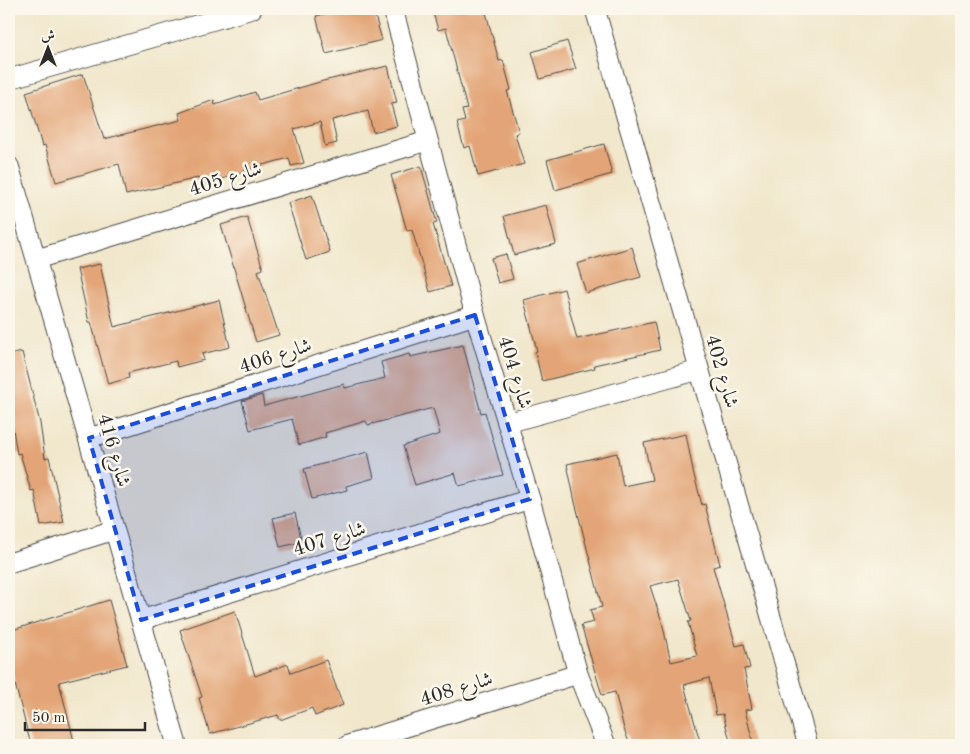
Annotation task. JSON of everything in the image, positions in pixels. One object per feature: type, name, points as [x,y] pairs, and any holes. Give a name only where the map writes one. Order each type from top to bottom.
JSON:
[{"type":"street","points":[[9,79],[252,9]]},
{"type":"street","name":"شارع 404","points":[[393,9],[475,315],[530,499],[578,674],[606,745]]},
{"type":"street","name":"شارع 402","points":[[595,9],[808,745]]},
{"type":"street","name":"شارع 405","points":[[37,259],[427,141]]},
{"type":"street","name":"شارع 416","points":[[9,166],[177,745]]},
{"type":"street","name":"شارع 406","points":[[88,438],[475,315]]},
{"type":"street","points":[[507,423],[699,370]]},
{"type":"street","name":"شارع 407","points":[[141,620],[530,499]]},
{"type":"street","points":[[9,563],[114,530]]},
{"type":"street","name":"شارع 408","points":[[348,745],[578,674]]},
{"type":"highlighted area","points":[[475,315],[530,499],[141,620],[89,438]]},
{"type":"building","points":[[343,9],[373,9],[382,40],[326,54],[316,16]]},
{"type":"building","points":[[432,9],[485,9],[499,61],[503,60],[511,90],[507,91],[519,132],[515,134],[524,164],[478,176],[470,146],[464,148],[457,123],[465,121],[462,110],[467,109],[446,28],[438,30]]},
{"type":"building","points":[[567,41],[576,69],[540,79],[532,52]]},
{"type":"building","points":[[388,66],[397,103],[391,104],[397,126],[373,132],[368,111],[332,120],[337,143],[325,146],[320,122],[294,129],[304,163],[291,166],[289,158],[255,167],[201,187],[198,178],[126,195],[119,164],[56,182],[45,145],[42,146],[26,92],[83,74],[104,139],[181,120],[179,113],[214,100],[215,105],[255,92],[258,100],[323,81]]},
{"type":"building","points":[[604,144],[612,174],[555,190],[547,160]]},
{"type":"building","points":[[421,166],[437,223],[433,224],[451,286],[430,292],[412,230],[407,231],[391,175]]},
{"type":"building","points":[[312,195],[330,252],[306,260],[288,203]]},
{"type":"building","points":[[546,205],[556,244],[514,255],[504,216]]},
{"type":"building","points":[[247,217],[263,269],[258,271],[279,335],[256,342],[221,225]]},
{"type":"building","points":[[632,247],[641,277],[586,293],[577,264]]},
{"type":"building","points":[[506,254],[513,279],[498,283],[491,258]]},
{"type":"building","points":[[100,264],[114,327],[219,300],[230,347],[202,354],[204,360],[177,367],[176,361],[128,373],[129,378],[108,384],[91,322],[89,322],[77,269]]},
{"type":"building","points":[[564,289],[577,339],[654,322],[660,350],[594,365],[595,368],[542,381],[535,352],[537,351],[524,300]]},
{"type":"building","points":[[463,345],[481,413],[485,412],[503,475],[459,486],[455,473],[415,485],[403,446],[440,434],[433,408],[368,425],[366,421],[325,433],[326,437],[299,445],[292,419],[250,430],[242,401],[262,395],[264,406],[344,384],[345,388],[385,378],[381,362],[409,354],[410,357]]},
{"type":"building","points":[[22,352],[40,423],[45,458],[49,457],[64,522],[41,526],[34,490],[31,491],[20,453],[17,454],[11,417],[9,417],[9,355]]},
{"type":"building","points":[[686,434],[693,471],[702,505],[705,504],[720,565],[713,567],[736,646],[744,644],[750,668],[744,669],[752,709],[745,710],[753,743],[731,745],[723,714],[716,715],[709,678],[684,685],[701,745],[630,745],[615,692],[602,695],[581,625],[594,622],[590,610],[602,607],[567,464],[617,453],[623,486],[652,480],[644,443]],"holes":[[[678,579],[691,621],[688,622],[697,656],[671,662],[662,622],[650,586]]]},
{"type":"building","points":[[368,452],[374,478],[346,486],[347,490],[312,499],[304,469]]},
{"type":"building","points":[[295,513],[302,542],[280,547],[273,518]]},
{"type":"building","points":[[109,600],[127,665],[59,682],[75,745],[31,745],[9,661],[9,631]]},
{"type":"building","points":[[235,611],[255,676],[288,664],[291,673],[326,660],[343,705],[315,716],[312,708],[280,720],[278,715],[210,734],[199,698],[202,697],[180,630]]}]
